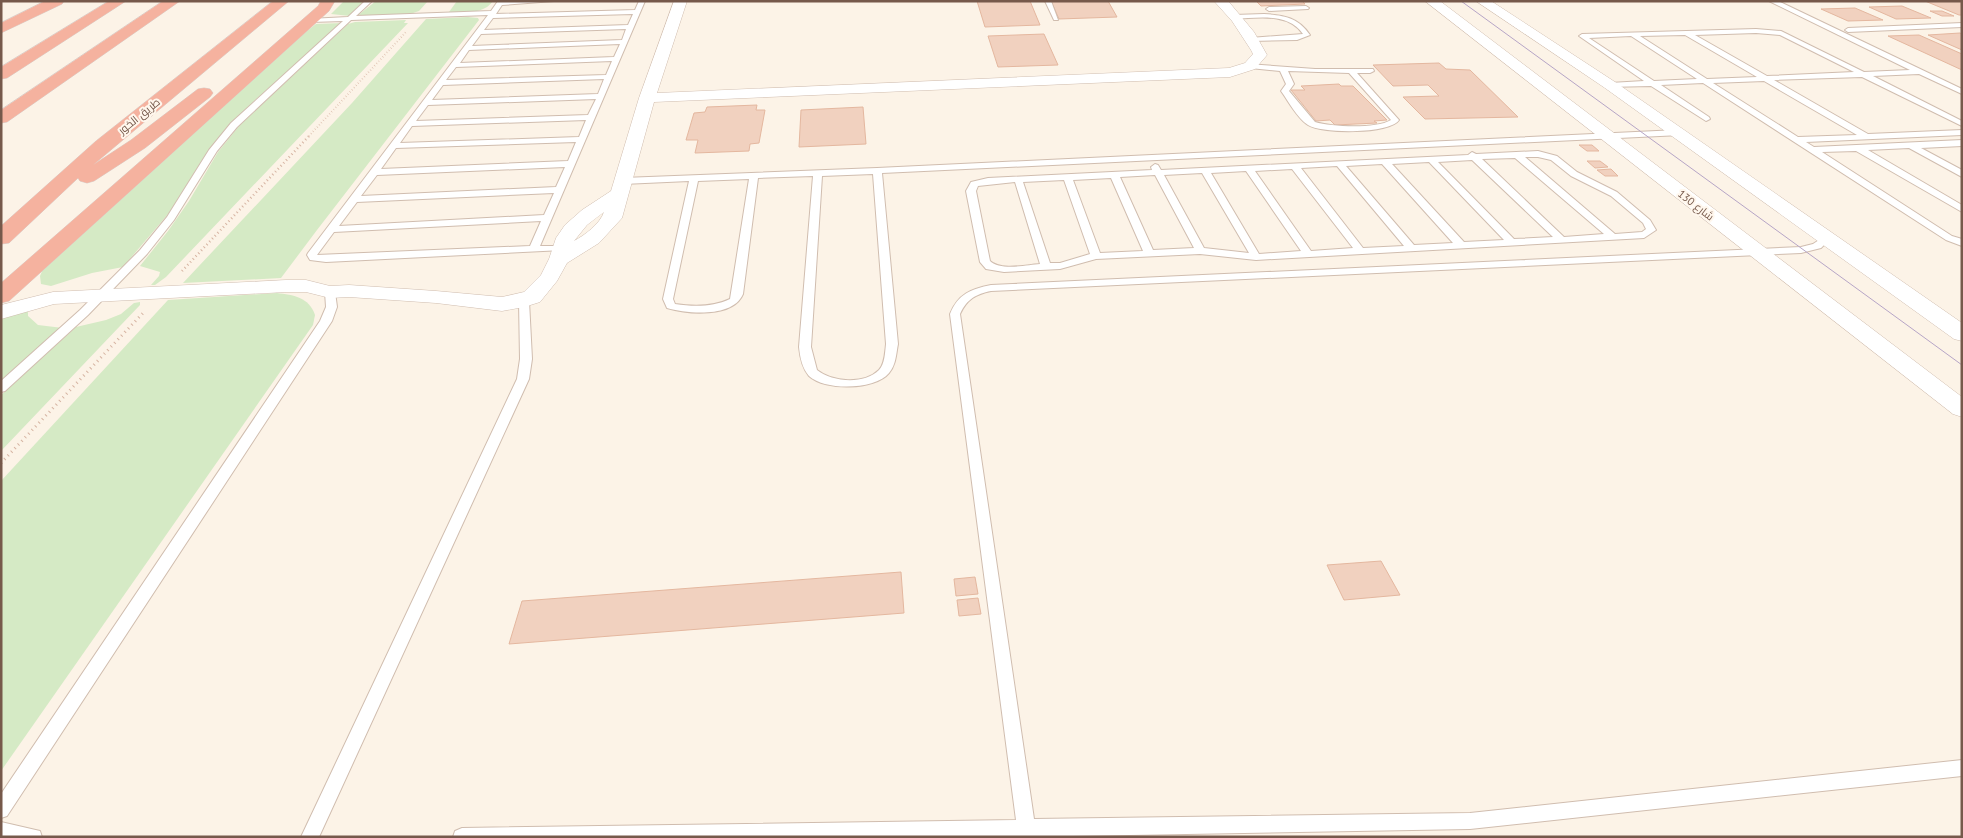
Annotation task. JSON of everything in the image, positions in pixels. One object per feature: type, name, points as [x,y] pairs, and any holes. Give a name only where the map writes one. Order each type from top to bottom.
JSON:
[{"type":"highway","points":[[1,29],[57,1]]},
{"type":"highway","points":[[1,74],[119,1]]},
{"type":"highway","points":[[1,118],[173,1]]},
{"type":"highway","name":"طريق الخور","points":[[1,238],[103,145],[282,1]]},
{"type":"highway","points":[[40,204],[94,173],[138,144],[320,1]]},
{"type":"highway","points":[[1,296],[152,164],[324,8],[328,1]]},
{"type":"highway","points":[[1,63],[68,32]]},
{"type":"street","points":[[1,312],[54,298],[306,286],[330,292],[359,291],[502,304],[524,301],[538,292],[550,277],[559,253],[579,248],[612,218],[647,98],[681,1]]},
{"type":"street","name":"شارع 130","points":[[1431,1],[1962,409]]},
{"type":"street","points":[[1482,1],[1610,85],[1825,239],[1962,334]]},
{"type":"street","points":[[647,98],[1201,75],[1230,72],[1250,66],[1260,55],[1252,39],[1226,7]]},
{"type":"street","points":[[24,276],[24,285],[28,290],[54,298]]},
{"type":"lane","points":[[551,1],[502,2],[424,103],[312,255],[314,258],[326,259],[534,249],[559,253]]},
{"type":"lane","points":[[534,249],[642,1]]},
{"type":"lane","points":[[1048,1],[1056,19]]},
{"type":"lane","points":[[1772,1],[1962,92]]},
{"type":"lane","points":[[1,388],[101,296],[160,232],[233,126],[368,2]]},
{"type":"lane","points":[[1800,6],[1809,12],[1962,83]]},
{"type":"lane","points":[[1226,7],[1306,8]]},
{"type":"lane","points":[[1226,7],[1291,18],[1307,35],[1297,38],[1252,39]]},
{"type":"lane","points":[[311,20],[636,12]]},
{"type":"lane","points":[[1848,30],[1962,25]]},
{"type":"lane","points":[[479,32],[630,27]]},
{"type":"lane","points":[[1706,119],[1649,83],[1582,36],[1756,31],[1781,34],[1962,124]]},
{"type":"lane","points":[[1687,33],[1867,137]]},
{"type":"lane","points":[[1632,34],[1949,238],[1962,244]]},
{"type":"lane","points":[[467,48],[623,42]]},
{"type":"lane","points":[[454,65],[616,59]]},
{"type":"lane","points":[[1250,66],[1284,69],[1370,71]]},
{"type":"lane","points":[[1284,69],[1290,84],[1286,91],[1311,124],[1327,128],[1380,126],[1393,122],[1394,120],[1352,71]]},
{"type":"lane","points":[[1610,85],[1918,72]]},
{"type":"lane","points":[[440,83],[608,77]]},
{"type":"lane","points":[[424,103],[600,96]]},
{"type":"lane","points":[[410,124],[591,116]]},
{"type":"lane","points":[[1797,140],[1962,132]]},
{"type":"lane","points":[[620,188],[694,179],[1678,133]]},
{"type":"lane","points":[[393,146],[581,140]]},
{"type":"lane","points":[[1459,143],[1561,239]]},
{"type":"lane","points":[[1813,150],[1961,144]]},
{"type":"lane","points":[[1910,145],[1962,174]]},
{"type":"lane","points":[[1858,148],[1962,210]]},
{"type":"lane","points":[[1538,154],[1554,158],[1574,174],[1614,194],[1647,222],[1652,230],[1644,235],[1256,257],[1200,251],[1096,256],[1060,266],[1004,269],[990,267],[986,262],[971,187],[979,182],[1018,179],[1114,176],[1517,155],[1538,154]]},
{"type":"lane","points":[[1517,155],[1612,236]]},
{"type":"lane","points":[[1149,157],[1200,251]]},
{"type":"lane","points":[[1431,159],[1511,242]]},
{"type":"lane","points":[[1385,162],[1460,244]]},
{"type":"lane","points":[[374,172],[570,164]]},
{"type":"lane","points":[[1340,164],[1410,247]]},
{"type":"lane","points":[[1295,166],[1360,251]]},
{"type":"lane","points":[[1249,169],[1308,254]]},
{"type":"lane","points":[[818,174],[805,347],[807,364],[814,374],[831,381],[852,383],[873,379],[884,372],[889,362],[892,344],[877,171]]},
{"type":"lane","points":[[1206,171],[1256,257]]},
{"type":"lane","points":[[694,179],[668,299],[671,306],[683,309],[719,307],[734,301],[738,294],[754,176]]},
{"type":"lane","points":[[1114,176],[1149,253]]},
{"type":"lane","points":[[1068,178],[1096,256]]},
{"type":"lane","points":[[1018,179],[1046,267]]},
{"type":"lane","points":[[353,199],[559,190]]},
{"type":"lane","points":[[332,228],[547,218]]},
{"type":"lane","points":[[1026,828],[955,314],[960,302],[972,292],[991,288],[1801,250],[1817,246],[1825,239]]},
{"type":"lane","points":[[1,810],[326,321],[333,302],[330,292]]},
{"type":"lane","points":[[310,837],[523,379],[526,360],[524,301]]},
{"type":"lane","points":[[462,837],[1470,821],[1962,768]]},
{"type":"lane","points":[[1,830],[33,837]]},
{"type":"path","points":[[1,463],[420,16]]},
{"type":"green space","points":[[344,1],[363,2],[350,16],[331,14]]},
{"type":"green space","points":[[376,1],[428,1],[419,11],[410,14],[357,16]]},
{"type":"green space","points":[[457,1],[493,1],[479,11],[449,12]]},
{"type":"green space","points":[[478,18],[479,20],[281,278],[183,283],[352,103],[426,19]]},
{"type":"green space","points":[[406,20],[404,23],[408,23],[166,277],[155,285],[151,285],[160,272],[140,266],[168,231],[189,201],[218,152],[239,126],[348,24],[355,22]]},
{"type":"green space","points":[[342,23],[255,100],[227,128],[206,154],[169,213],[123,267],[92,273],[51,286],[41,284],[40,276],[43,269],[298,38],[316,24]]},
{"type":"green space","points":[[277,293],[300,298],[309,304],[315,315],[313,325],[1,771],[1,481],[168,300]]},
{"type":"green space","points":[[140,302],[140,305],[1,451],[1,395],[76,327],[106,320],[121,314],[134,303]]},
{"type":"green space","points":[[28,310],[28,316],[38,325],[63,328],[1,382],[1,316]]},
{"type":"building","points":[[977,1],[1030,1],[1040,25],[985,27]]},
{"type":"building","points":[[1051,1],[1108,1],[1117,17],[1059,19]]},
{"type":"building","points":[[1256,1],[1320,1],[1303,2],[1305,4],[1261,6]]},
{"type":"building","points":[[1925,1],[1961,1],[1962,15],[1959,15]]},
{"type":"building","points":[[1902,6],[1931,18],[1896,19],[1869,7]]},
{"type":"building","points":[[1855,8],[1883,20],[1848,21],[1821,9]]},
{"type":"building","points":[[1930,11],[1942,11],[1954,16],[1942,16]]},
{"type":"building","points":[[1044,34],[1058,65],[998,67],[988,36]]},
{"type":"building","points":[[1962,34],[1962,50],[1928,35]]},
{"type":"building","points":[[1919,35],[1962,54],[1962,70],[1888,36]]},
{"type":"building","points":[[1439,63],[1446,69],[1470,70],[1518,117],[1425,119],[1403,97],[1439,96],[1428,85],[1393,86],[1373,65]]},
{"type":"building","points":[[1339,84],[1341,86],[1353,86],[1387,120],[1374,121],[1377,123],[1335,125],[1330,120],[1316,121],[1291,90],[1305,90],[1301,86]]},
{"type":"building","points":[[757,105],[756,110],[765,110],[759,143],[750,144],[749,151],[695,153],[698,140],[686,140],[694,113],[705,112],[707,107]]},
{"type":"building","points":[[863,107],[866,144],[799,147],[801,110]]},
{"type":"building","points":[[1579,145],[1592,145],[1599,151],[1587,151]]},
{"type":"building","points":[[1587,161],[1600,161],[1608,167],[1595,168]]},
{"type":"building","points":[[1611,169],[1618,176],[1605,176],[1597,170]]},
{"type":"building","points":[[1381,561],[1400,595],[1344,600],[1327,565]]},
{"type":"building","points":[[901,572],[904,613],[509,644],[522,601]]},
{"type":"building","points":[[975,577],[978,594],[956,596],[954,579]]},
{"type":"building","points":[[978,598],[981,614],[959,616],[957,600]]},
{"type":"tram line","points":[[1461,1],[1962,365]]}]
